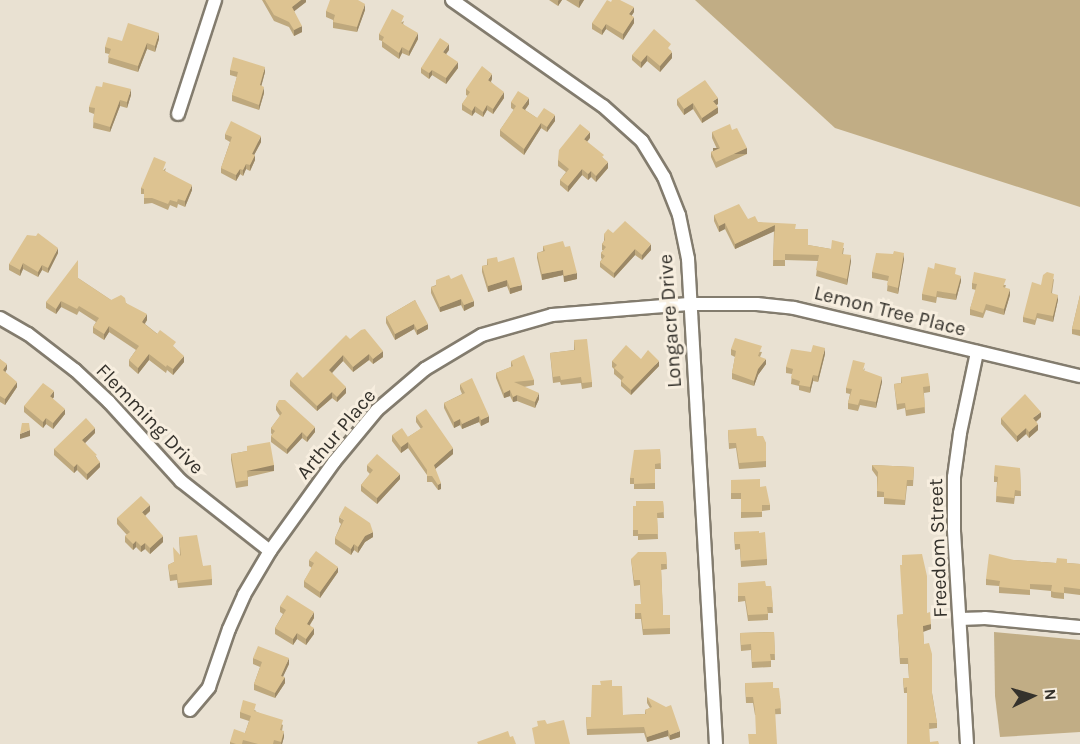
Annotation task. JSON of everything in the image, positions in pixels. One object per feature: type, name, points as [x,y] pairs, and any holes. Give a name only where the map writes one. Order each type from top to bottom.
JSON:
[{"type":"street","points":[[178,114],[215,0]]},
{"type":"street","name":"Longacre Drive","points":[[452,0],[603,106],[642,141],[664,177],[679,215],[688,259],[716,744]]},
{"type":"street","name":"Lemon Tree Place","points":[[689,304],[757,304],[794,308],[1080,376]]},
{"type":"street","name":"Arthur Place","points":[[190,710],[209,687],[229,629],[244,595],[270,551],[334,462],[377,410],[425,369],[482,335],[552,315],[689,304]]},
{"type":"street","name":"Flemming Drive","points":[[0,318],[28,334],[75,370],[109,402],[181,482],[270,551]]},
{"type":"street","name":"Freedom Street","points":[[967,744],[954,477],[960,433],[977,352]]},
{"type":"street","points":[[960,619],[985,618],[1080,627]]},
{"type":"shaded area","points":[[695,0],[1080,0],[1080,207],[835,128]]},
{"type":"shaded area","points":[[994,632],[1080,640],[1080,732],[1000,737],[995,696]]},
{"type":"building","points":[[265,0],[301,0],[292,7],[302,26],[294,30],[289,22],[274,15]]},
{"type":"building","points":[[330,0],[358,0],[365,4],[357,27],[333,22],[335,15],[326,11]]},
{"type":"building","points":[[607,0],[611,2],[620,0],[634,7],[629,14],[634,17],[623,34],[606,24],[602,30],[592,23]]},
{"type":"building","points":[[392,9],[404,16],[401,23],[418,33],[409,51],[402,47],[399,53],[382,41],[384,37],[379,34]]},
{"type":"building","points":[[128,23],[159,33],[155,46],[147,43],[138,66],[108,57],[111,49],[105,47],[108,37],[122,41]]},
{"type":"building","points":[[654,29],[671,44],[668,48],[672,52],[660,66],[647,55],[641,62],[632,55]]},
{"type":"building","points":[[440,38],[449,44],[443,52],[458,62],[446,78],[432,70],[429,73],[421,68]]},
{"type":"building","points":[[233,57],[265,67],[260,85],[264,87],[259,105],[232,95],[238,72],[230,70]]},
{"type":"building","points":[[482,66],[492,74],[488,80],[504,92],[493,109],[487,105],[483,112],[475,106],[472,111],[462,104],[470,92],[466,89]]},
{"type":"building","points":[[705,80],[718,98],[713,101],[718,107],[702,118],[693,103],[684,109],[677,99]]},
{"type":"building","points":[[103,82],[131,89],[127,102],[120,100],[110,127],[93,122],[95,108],[89,107],[96,86],[102,87]]},
{"type":"building","points":[[518,91],[529,98],[522,108],[537,118],[544,108],[555,115],[547,127],[541,123],[524,149],[500,130],[516,106],[511,102]]},
{"type":"building","points":[[231,121],[261,136],[252,154],[255,155],[250,165],[246,164],[243,170],[240,169],[236,175],[221,168],[232,137],[225,134]]},
{"type":"building","points":[[580,124],[590,132],[584,139],[604,155],[602,157],[608,162],[596,176],[591,171],[588,174],[582,169],[568,186],[560,180],[569,169],[558,160],[559,150]]},
{"type":"building","points":[[730,124],[732,130],[737,128],[747,148],[716,162],[711,152],[720,148],[712,132]]},
{"type":"building","points":[[154,157],[166,162],[163,170],[192,185],[185,201],[170,200],[168,204],[152,198],[144,198],[144,189],[141,188]]},
{"type":"building","points":[[739,204],[748,219],[755,216],[758,222],[796,224],[795,229],[808,229],[808,245],[831,249],[832,240],[844,243],[842,254],[851,255],[847,279],[816,270],[819,255],[785,254],[785,260],[773,260],[775,225],[735,244],[725,223],[719,226],[714,215]]},
{"type":"building","points":[[625,221],[651,244],[642,255],[635,249],[614,273],[600,262],[605,256],[601,253],[606,247],[602,244],[605,240],[604,234],[608,229],[613,233]]},
{"type":"building","points":[[38,233],[58,248],[48,268],[42,265],[38,272],[23,263],[20,270],[9,264],[27,235],[36,236]]},
{"type":"building","points":[[563,241],[565,247],[570,246],[577,273],[564,276],[563,270],[542,274],[537,253],[545,251],[543,246]]},
{"type":"building","points":[[894,251],[904,253],[898,288],[887,285],[889,276],[872,272],[876,253],[893,254]]},
{"type":"building","points":[[497,257],[498,262],[514,257],[522,285],[510,288],[507,280],[488,286],[482,266],[488,265],[487,259]]},
{"type":"building","points":[[78,260],[78,278],[111,300],[121,295],[125,298],[126,303],[147,314],[142,322],[157,334],[160,330],[176,342],[173,346],[184,356],[173,369],[167,365],[166,367],[149,354],[138,368],[129,360],[139,346],[109,326],[104,334],[93,327],[99,318],[79,306],[77,309],[61,301],[56,309],[46,302]]},
{"type":"building","points":[[935,263],[956,268],[955,274],[961,276],[956,294],[937,291],[936,297],[922,294],[928,267],[934,269]]},
{"type":"building","points":[[974,272],[1006,279],[1003,287],[1010,289],[1004,309],[986,304],[983,313],[970,309],[977,284],[972,283]]},
{"type":"building","points":[[1047,272],[1054,274],[1051,293],[1058,295],[1053,316],[1037,313],[1035,320],[1023,317],[1032,282],[1041,285],[1043,275]]},
{"type":"building","points":[[462,274],[474,301],[464,305],[461,299],[440,307],[431,287],[436,286],[436,280],[449,275],[451,279]]},
{"type":"building","points":[[1080,295],[1080,330],[1072,329]]},
{"type":"building","points":[[415,300],[428,324],[417,330],[414,324],[395,334],[386,317]]},
{"type":"building","points":[[365,329],[383,351],[373,359],[369,354],[353,367],[343,355],[329,370],[346,387],[337,397],[332,392],[317,406],[290,380],[297,372],[303,378],[346,335],[350,339]]},
{"type":"building","points":[[735,338],[762,346],[758,356],[766,359],[758,369],[754,381],[732,373],[736,351],[731,349]]},
{"type":"building","points":[[587,339],[592,382],[582,383],[581,377],[561,380],[560,376],[553,377],[550,353],[575,350],[574,340]]},
{"type":"building","points":[[626,345],[641,359],[648,350],[659,361],[631,390],[621,381],[624,377],[614,368],[617,365],[612,361]]},
{"type":"building","points":[[813,345],[825,348],[818,376],[813,375],[810,387],[799,385],[800,381],[791,378],[793,369],[786,367],[791,349],[811,352]]},
{"type":"building","points":[[524,355],[534,380],[514,382],[539,393],[535,402],[517,395],[513,397],[510,390],[504,393],[496,373],[513,366],[511,361]]},
{"type":"building","points":[[0,359],[7,364],[3,370],[17,382],[5,399],[0,396]]},
{"type":"building","points":[[853,360],[865,363],[863,370],[882,377],[876,402],[860,399],[858,405],[848,403],[852,389],[846,388]]},
{"type":"building","points":[[928,373],[930,386],[923,387],[925,407],[906,410],[905,403],[897,404],[894,384],[902,383],[901,377]]},
{"type":"building","points":[[472,378],[489,416],[481,420],[479,416],[462,424],[460,419],[454,422],[444,403],[465,393],[460,384]]},
{"type":"building","points":[[43,383],[54,391],[50,396],[65,409],[53,423],[46,418],[43,422],[24,406]]},
{"type":"building","points":[[1025,394],[1041,412],[1033,418],[1038,424],[1029,432],[1026,428],[1017,436],[1001,418]]},
{"type":"building","points":[[279,400],[285,400],[315,427],[307,437],[302,432],[287,449],[271,436],[275,431],[271,428],[282,413],[276,405]]},
{"type":"building","points":[[426,409],[453,448],[434,465],[441,483],[438,485],[432,476],[427,476],[427,470],[408,442],[401,447],[392,435],[402,428],[408,437],[423,427],[416,416]]},
{"type":"building","points":[[86,418],[95,428],[82,440],[97,455],[95,456],[100,462],[87,474],[77,464],[74,467],[54,449]]},
{"type":"building","points":[[22,423],[29,423],[30,430],[20,434]]},
{"type":"building","points":[[756,428],[757,436],[763,436],[766,443],[766,461],[739,463],[736,443],[729,443],[728,430]]},
{"type":"building","points":[[270,442],[274,465],[247,471],[248,480],[236,482],[231,454],[247,451],[247,446]]},
{"type":"building","points":[[660,449],[661,463],[655,464],[655,483],[634,484],[634,478],[630,478],[634,450]]},
{"type":"building","points":[[377,454],[400,474],[377,498],[361,485],[373,470],[367,465]]},
{"type":"building","points":[[872,465],[914,467],[913,480],[907,480],[905,500],[884,498],[884,492],[877,491],[878,472]]},
{"type":"building","points":[[995,465],[1020,468],[1021,491],[1015,490],[1014,498],[996,496],[998,477],[994,476]]},
{"type":"building","points":[[760,479],[760,487],[766,486],[770,505],[762,505],[762,512],[741,512],[741,493],[731,493],[731,480]]},
{"type":"building","points":[[141,496],[150,505],[142,512],[163,536],[150,548],[145,543],[141,546],[136,541],[133,544],[125,536],[130,532],[117,518]]},
{"type":"building","points":[[636,501],[663,501],[664,512],[657,513],[658,534],[638,534],[638,530],[633,530],[633,506],[636,506]]},
{"type":"building","points":[[345,506],[370,523],[373,532],[365,536],[358,547],[354,544],[351,549],[335,538],[344,520],[339,517]]},
{"type":"building","points":[[759,531],[759,533],[765,532],[767,559],[741,561],[740,544],[735,544],[734,532]]},
{"type":"building","points":[[197,535],[203,566],[211,565],[212,579],[178,583],[177,574],[170,575],[168,565],[174,562],[173,547],[181,556],[179,537]]},
{"type":"building","points":[[316,551],[338,567],[320,592],[304,581],[314,563],[309,560]]},
{"type":"building","points":[[638,552],[666,552],[667,564],[661,564],[663,615],[670,615],[670,628],[643,629],[641,613],[635,613],[635,604],[641,604],[640,580],[634,580],[631,559]]},
{"type":"building","points":[[922,554],[927,576],[927,613],[930,612],[931,624],[923,626],[924,644],[929,643],[932,654],[932,694],[937,723],[929,723],[930,742],[938,741],[939,744],[907,744],[907,687],[904,688],[903,678],[909,678],[908,658],[900,658],[897,615],[903,614],[900,565],[902,565],[902,555]]},
{"type":"building","points":[[989,554],[1014,560],[1056,563],[1057,558],[1067,559],[1067,563],[1080,564],[1080,589],[1064,587],[1064,593],[1051,591],[1052,585],[1030,584],[1030,590],[999,587],[1000,581],[986,579]]},
{"type":"building","points":[[765,581],[766,586],[771,586],[773,607],[767,607],[768,614],[748,615],[745,596],[738,596],[738,583]]},
{"type":"building","points":[[287,595],[314,612],[307,624],[314,628],[306,639],[297,633],[293,639],[275,628],[286,610],[280,606]]},
{"type":"building","points":[[774,632],[775,654],[770,654],[771,661],[752,662],[751,644],[741,645],[740,633]]},
{"type":"building","points":[[258,646],[289,658],[281,676],[285,677],[275,693],[254,684],[262,662],[253,658]]},
{"type":"building","points":[[612,680],[612,686],[622,686],[623,715],[646,714],[645,710],[652,707],[647,697],[666,707],[671,705],[680,731],[670,735],[668,730],[647,737],[644,727],[587,729],[586,717],[591,717],[592,685],[601,685],[600,681]]},
{"type":"building","points":[[773,682],[773,688],[779,688],[781,708],[775,709],[777,744],[749,744],[748,734],[756,734],[755,710],[753,697],[746,697],[745,683]]},
{"type":"building","points":[[243,700],[256,704],[254,711],[283,720],[280,730],[284,731],[281,742],[274,740],[273,744],[258,744],[243,740],[242,744],[236,744],[230,742],[234,729],[245,733],[251,716],[240,712]]},
{"type":"building","points":[[545,720],[547,724],[564,720],[570,744],[535,744],[532,728],[538,726],[537,721]]},
{"type":"building","points":[[508,731],[516,744],[478,744],[477,742]]}]
